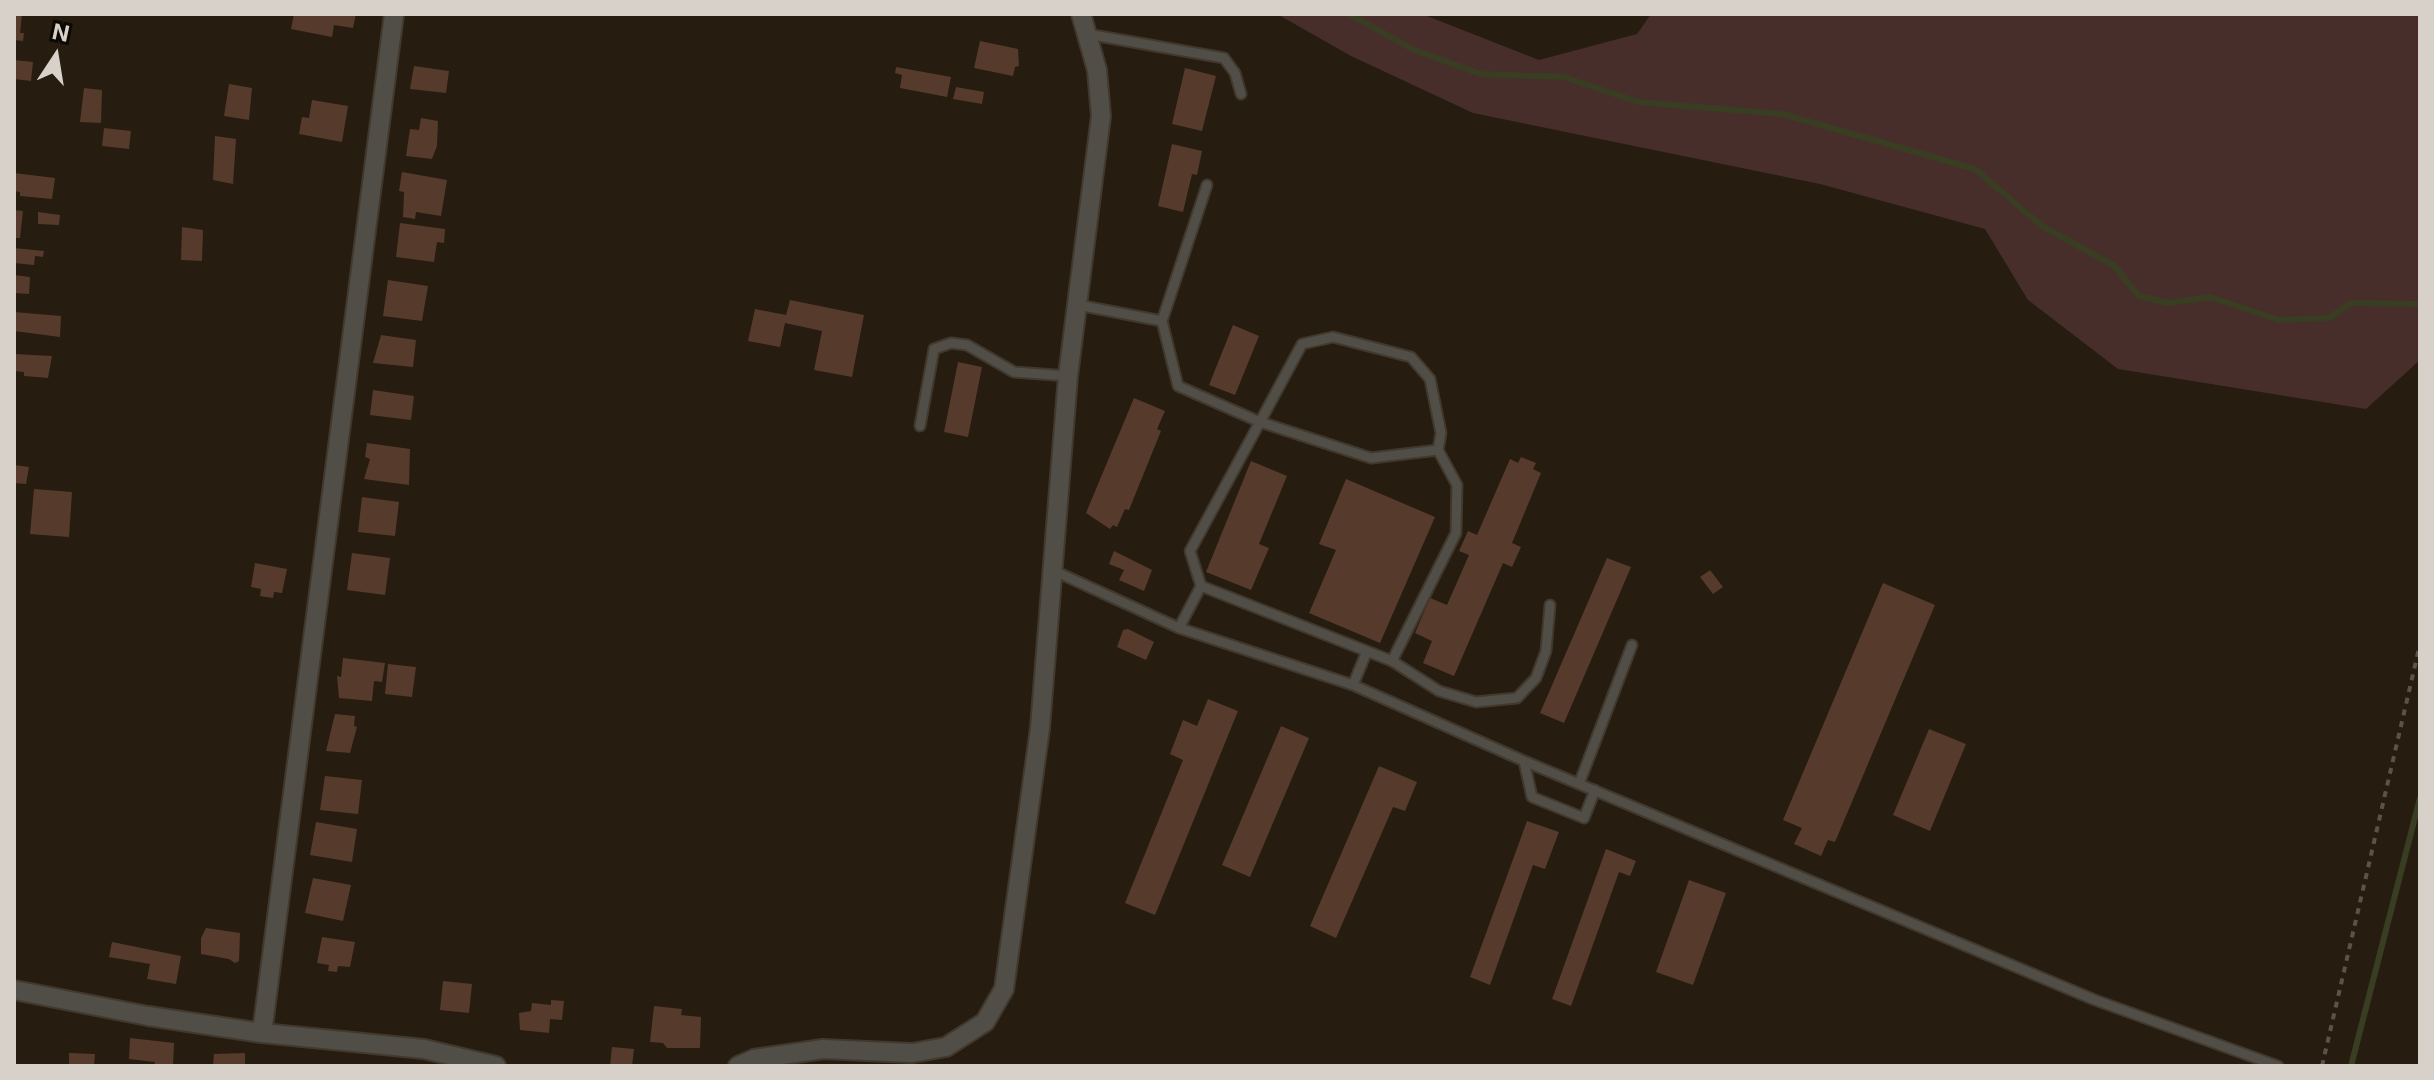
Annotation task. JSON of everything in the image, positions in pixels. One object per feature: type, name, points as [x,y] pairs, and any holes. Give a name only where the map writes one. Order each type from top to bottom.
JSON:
[{"type":"street","points":[[262,1033],[394,14]]},
{"type":"street","points":[[738,1066],[754,1059],[823,1049],[912,1053],[946,1047],[985,1022],[995,1008],[1009,967],[1040,728],[1050,569],[1068,376],[1101,116],[1097,70],[1081,14]]},
{"type":"street","points":[[14,990],[148,1016],[262,1033],[424,1049],[496,1066]]},
{"type":"lane","points":[[1087,34],[1224,58],[1235,73],[1241,94]]},
{"type":"lane","points":[[1207,185],[1162,321],[1178,386],[1260,422],[1371,458],[1438,450]]},
{"type":"lane","points":[[1078,305],[1162,321]]},
{"type":"lane","points":[[1179,628],[1201,586],[1190,551],[1302,344],[1333,337],[1411,357],[1430,379],[1441,433],[1438,450],[1457,485],[1456,533],[1392,661]]},
{"type":"lane","points":[[920,426],[934,349],[951,343],[967,345],[1014,372],[1068,376]]},
{"type":"lane","points":[[1050,569],[1179,628],[1353,685],[1524,761],[2095,1000],[2278,1066]]},
{"type":"lane","points":[[1201,586],[1392,661],[1439,691],[1476,702],[1517,698],[1536,678],[1546,651],[1550,605]]},
{"type":"lane","points":[[1579,784],[1632,645]]},
{"type":"lane","points":[[1353,685],[1367,651]]},
{"type":"lane","points":[[1524,761],[1532,797],[1584,818],[1595,790]]},
{"type":"path","points":[[2322,1066],[2420,644]]},
{"type":"shaded area","points":[[1277,14],[1422,14],[1539,60],[1637,34],[1651,14],[2420,14],[2420,360],[2366,409],[2118,369],[2028,300],[1985,229],[1820,184],[1473,113],[1351,56]]},
{"type":"building","points":[[14,14],[22,14],[20,33],[24,33],[23,41],[14,40]]},
{"type":"building","points":[[294,14],[356,14],[353,28],[334,25],[332,37],[291,29]]},
{"type":"building","points":[[980,41],[1018,49],[1019,66],[1015,67],[1013,76],[974,68]]},
{"type":"building","points":[[14,60],[33,62],[31,81],[14,79]]},
{"type":"building","points":[[414,66],[449,71],[446,93],[410,89]]},
{"type":"building","points":[[896,67],[951,77],[947,97],[900,88],[902,75],[895,73]]},
{"type":"building","points":[[1185,68],[1216,76],[1202,131],[1172,124]]},
{"type":"building","points":[[229,84],[252,88],[249,120],[224,116]]},
{"type":"building","points":[[956,87],[984,92],[982,104],[953,99]]},
{"type":"building","points":[[84,88],[102,90],[101,123],[80,122]]},
{"type":"building","points":[[312,100],[348,106],[342,142],[299,134],[302,117],[309,118]]},
{"type":"building","points":[[421,118],[438,121],[437,146],[432,159],[406,156],[410,129],[419,130]]},
{"type":"building","points":[[104,128],[131,131],[129,149],[102,146]]},
{"type":"building","points":[[215,136],[236,139],[233,184],[213,180]]},
{"type":"building","points":[[1172,144],[1202,151],[1197,175],[1192,174],[1183,212],[1158,206]]},
{"type":"building","points":[[402,172],[447,180],[441,216],[416,212],[415,219],[403,217],[404,192],[399,191]]},
{"type":"building","points":[[14,173],[55,178],[52,199],[20,196],[20,192],[14,191]]},
{"type":"building","points":[[14,210],[23,211],[20,238],[14,238]]},
{"type":"building","points":[[38,212],[60,215],[59,225],[38,224]]},
{"type":"building","points":[[400,223],[445,229],[444,243],[437,242],[434,262],[396,257]]},
{"type":"building","points":[[182,227],[203,230],[202,261],[181,260]]},
{"type":"building","points":[[14,248],[44,251],[43,257],[35,256],[34,265],[14,263]]},
{"type":"building","points":[[14,275],[30,277],[29,294],[14,293]]},
{"type":"building","points":[[388,280],[428,286],[422,321],[383,316]]},
{"type":"building","points":[[790,300],[864,315],[852,377],[814,370],[822,331],[785,323],[780,347],[748,341],[755,309],[786,315]]},
{"type":"building","points":[[14,312],[61,316],[60,337],[14,331]]},
{"type":"building","points":[[1233,325],[1259,336],[1235,395],[1209,385]]},
{"type":"building","points":[[381,335],[416,340],[413,367],[373,363]]},
{"type":"building","points":[[14,354],[52,356],[48,378],[24,376],[24,372],[14,371]]},
{"type":"building","points":[[958,362],[982,367],[968,437],[944,432]]},
{"type":"building","points":[[373,390],[414,396],[411,420],[370,415]]},
{"type":"building","points":[[1134,398],[1165,411],[1157,429],[1161,431],[1129,510],[1125,509],[1117,527],[1113,525],[1110,529],[1086,513]]},
{"type":"building","points":[[367,443],[410,449],[409,485],[364,479],[370,459],[365,457]]},
{"type":"building","points":[[1521,457],[1536,463],[1533,469],[1541,473],[1512,543],[1521,547],[1512,567],[1503,563],[1454,676],[1423,663],[1432,641],[1415,633],[1430,598],[1447,605],[1469,555],[1459,551],[1468,531],[1477,535],[1510,459],[1518,463]]},
{"type":"building","points":[[1251,461],[1287,476],[1259,544],[1269,548],[1251,590],[1206,572]]},
{"type":"building","points":[[14,465],[29,467],[26,484],[14,483]]},
{"type":"building","points":[[1346,479],[1435,517],[1380,643],[1309,613],[1336,550],[1319,544]]},
{"type":"building","points":[[34,489],[72,492],[69,537],[30,534]]},
{"type":"building","points":[[362,497],[399,502],[395,536],[358,532]]},
{"type":"building","points":[[1114,551],[1152,570],[1144,591],[1119,580],[1124,570],[1109,564]]},
{"type":"building","points":[[352,553],[390,558],[385,595],[347,590]]},
{"type":"building","points":[[1607,558],[1631,567],[1564,723],[1540,713]]},
{"type":"building","points":[[255,563],[287,569],[282,593],[274,592],[273,598],[260,596],[261,589],[251,587]]},
{"type":"building","points":[[1710,570],[1723,587],[1713,594],[1700,577]]},
{"type":"building","points":[[1883,583],[1935,605],[1835,842],[1828,840],[1821,856],[1794,844],[1802,828],[1783,820]]},
{"type":"building","points":[[1128,629],[1154,642],[1146,660],[1117,647],[1123,630]]},
{"type":"building","points":[[343,658],[385,663],[382,682],[374,681],[372,701],[339,698],[337,676],[341,677]]},
{"type":"building","points":[[388,664],[416,667],[412,697],[385,694]]},
{"type":"building","points":[[1208,699],[1238,711],[1155,915],[1125,903],[1183,760],[1170,754],[1183,720],[1197,726]]},
{"type":"building","points":[[335,714],[355,716],[354,726],[357,727],[350,753],[326,751]]},
{"type":"building","points":[[1281,726],[1309,738],[1250,877],[1222,865]]},
{"type":"building","points":[[1929,729],[1966,744],[1930,831],[1893,815]]},
{"type":"building","points":[[1379,766],[1417,782],[1405,811],[1393,807],[1336,938],[1310,926]]},
{"type":"building","points":[[325,776],[362,780],[358,814],[320,810]]},
{"type":"building","points":[[1527,821],[1559,832],[1545,869],[1533,865],[1490,985],[1470,977]]},
{"type":"building","points":[[316,822],[357,829],[352,862],[310,855]]},
{"type":"building","points":[[1606,849],[1636,861],[1630,876],[1619,872],[1571,1006],[1552,999]]},
{"type":"building","points":[[313,878],[351,885],[343,921],[305,913]]},
{"type":"building","points":[[1689,880],[1726,893],[1693,985],[1656,972]]},
{"type":"building","points":[[206,928],[240,933],[239,961],[235,963],[201,954],[201,938]]},
{"type":"building","points":[[322,937],[355,942],[350,967],[338,966],[337,972],[328,971],[329,965],[317,963]]},
{"type":"building","points":[[112,942],[181,956],[176,984],[147,979],[150,964],[109,957]]},
{"type":"building","points":[[443,981],[472,984],[469,1013],[440,1010]]},
{"type":"building","points":[[551,1000],[564,1001],[562,1020],[550,1019],[549,1033],[520,1030],[519,1013],[531,1011],[532,1003],[551,1005]]},
{"type":"building","points":[[654,1006],[682,1009],[681,1015],[701,1017],[700,1048],[667,1048],[663,1043],[650,1042]]},
{"type":"building","points":[[130,1038],[174,1043],[173,1066],[154,1066],[155,1062],[129,1059]]},
{"type":"building","points":[[612,1047],[634,1049],[632,1066],[610,1066]]},
{"type":"building","points":[[69,1053],[95,1054],[94,1066],[69,1066]]},
{"type":"building","points":[[245,1053],[245,1066],[213,1066],[214,1054]]},
{"type":"waterway","points":[[1349,14],[1414,50],[1481,74],[1564,77],[1638,102],[1782,114],[1975,169],[2042,226],[2113,265],[2139,296],[2169,303],[2210,297],[2279,320],[2329,318],[2351,303],[2420,304]]},
{"type":"waterway","points":[[2351,1066],[2420,798]]}]
